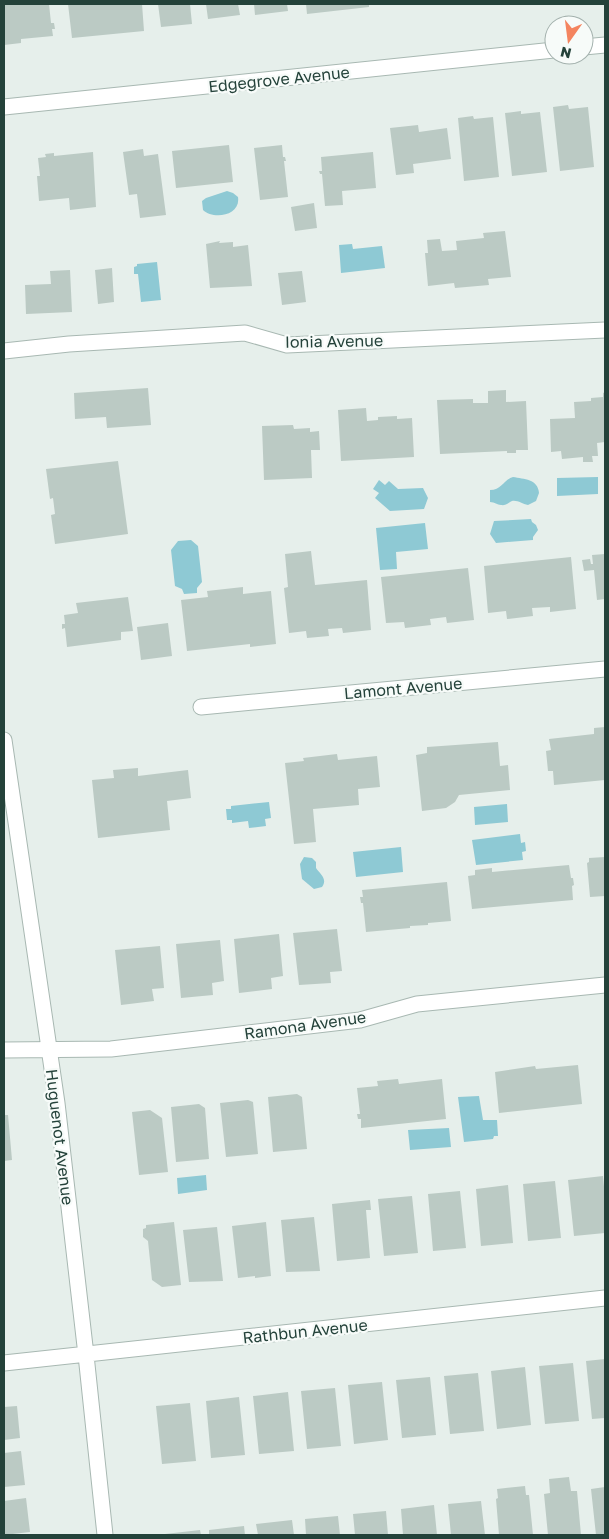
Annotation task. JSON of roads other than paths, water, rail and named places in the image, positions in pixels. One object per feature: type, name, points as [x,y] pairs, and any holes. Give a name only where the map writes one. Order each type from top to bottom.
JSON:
[{"type":"street","name":"Edgegrove Avenue","points":[[4,107],[544,51]]},
{"type":"street","name":"Ionia Avenue","points":[[4,351],[69,344],[245,333],[287,345],[605,330]]},
{"type":"street","name":"Lamont Avenue","points":[[201,707],[605,668]]},
{"type":"street","name":"Huguenot Avenue","points":[[4,740],[57,1103],[105,1535]]},
{"type":"street","name":"Ramona Avenue","points":[[4,1050],[120,1048],[360,1020],[417,1004],[605,986]]},
{"type":"street","name":"Rathbun Avenue","points":[[4,1363],[605,1298]]},
{"type":"water","points":[[227,191],[238,197],[238,203],[231,212],[213,215],[203,210],[202,201]]},
{"type":"water","points":[[352,244],[353,249],[382,246],[385,268],[341,273],[339,245]]},
{"type":"water","points":[[157,262],[161,300],[141,302],[138,274],[134,274],[134,267],[137,264]]},
{"type":"water","points":[[513,477],[530,480],[536,485],[539,493],[536,501],[528,505],[514,501],[503,505],[490,502],[490,490],[500,487]]},
{"type":"water","points":[[598,477],[598,494],[557,496],[557,478]]},
{"type":"water","points":[[379,480],[385,485],[389,481],[398,489],[423,488],[428,498],[424,509],[390,511],[375,498],[379,493],[373,489]]},
{"type":"water","points":[[531,519],[538,530],[533,540],[496,543],[490,534],[494,521]]},
{"type":"water","points":[[425,523],[428,549],[396,552],[397,569],[380,570],[376,528]]},
{"type":"water","points":[[191,540],[198,546],[202,582],[197,588],[197,593],[184,594],[182,589],[175,586],[171,550],[178,541]]},
{"type":"water","points":[[269,802],[271,818],[265,819],[266,826],[249,828],[248,821],[232,823],[232,820],[227,820],[226,809],[231,809],[231,806]]},
{"type":"water","points":[[507,804],[508,822],[475,825],[474,807]]},
{"type":"water","points":[[520,834],[521,843],[525,842],[526,851],[522,852],[523,860],[476,865],[472,840]]},
{"type":"water","points":[[401,847],[403,872],[356,877],[353,852]]},
{"type":"water","points":[[304,857],[312,858],[316,862],[316,868],[324,879],[322,887],[314,889],[302,879],[300,864]]},
{"type":"water","points":[[479,1096],[483,1120],[497,1120],[498,1136],[494,1136],[493,1139],[464,1142],[458,1097]]},
{"type":"water","points":[[449,1128],[451,1147],[410,1150],[408,1130]]},
{"type":"water","points":[[206,1175],[207,1190],[178,1194],[177,1178]]}]
